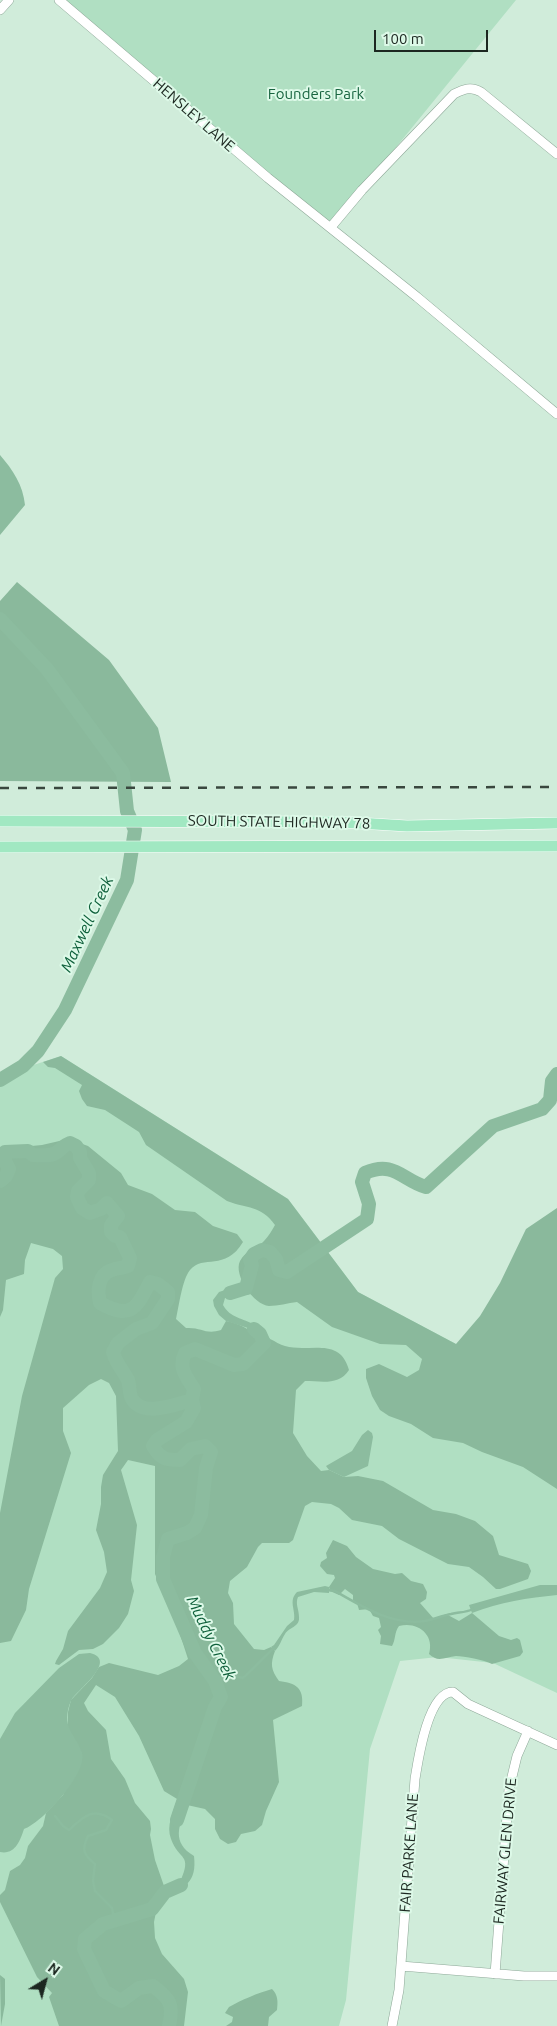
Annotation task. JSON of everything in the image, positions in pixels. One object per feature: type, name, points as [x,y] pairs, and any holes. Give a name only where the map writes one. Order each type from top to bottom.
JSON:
[{"type":"main road","name":"SOUTH STATE HIGHWAY 78","points":[[0,822],[342,822],[407,826],[557,823]]},
{"type":"main road","name":"SOUTH STATE HIGHWAY 78","points":[[0,847],[557,846]]},
{"type":"street","points":[[0,10],[9,0]]},
{"type":"street","name":"HENSLEY LANE","points":[[59,0],[268,178],[331,227],[557,414]]},
{"type":"street","points":[[331,227],[362,190],[454,94],[466,88],[475,88],[481,92],[557,154]]},
{"type":"street","name":"FAIR PARKE LANE","points":[[392,2026],[399,1990],[411,1830],[419,1754],[436,1702],[442,1695],[453,1692],[468,1704],[528,1731]]},
{"type":"street","points":[[528,1731],[557,1744]]},
{"type":"street","name":"FAIRWAY GLEN DRIVE","points":[[495,1974],[508,1789],[517,1756],[528,1731]]},
{"type":"street","points":[[401,1966],[540,1977],[557,1976]]},
{"type":"green space","name":"Founders Park","points":[[59,0],[516,0],[331,227]]},
{"type":"green space","points":[[61,1056],[288,1199],[358,1292],[456,1344],[557,1438],[557,1693],[493,1663],[438,1657],[400,1661],[370,1749],[346,2000],[339,2026],[0,2026],[0,1076]]},
{"type":"shaded area","points":[[0,455],[17,478],[25,505],[0,535]]},
{"type":"shaded area","points":[[17,582],[109,660],[158,728],[171,782],[0,781],[0,601]]},
{"type":"shaded area","points":[[61,1056],[288,1199],[358,1292],[456,1344],[480,1316],[500,1283],[526,1229],[557,1208],[557,1489],[523,1467],[463,1443],[433,1438],[411,1424],[389,1416],[380,1410],[372,1396],[366,1378],[366,1369],[379,1364],[407,1377],[419,1370],[422,1359],[406,1345],[380,1344],[332,1327],[297,1302],[269,1306],[257,1301],[246,1288],[239,1274],[240,1261],[245,1254],[264,1241],[275,1225],[264,1214],[253,1208],[227,1201],[146,1145],[139,1132],[105,1110],[87,1106],[79,1091],[82,1085],[55,1068],[48,1067],[43,1062]]},
{"type":"shaded area","points":[[68,1139],[88,1146],[121,1173],[128,1185],[152,1194],[175,1210],[195,1212],[213,1226],[237,1234],[243,1242],[229,1257],[195,1265],[187,1274],[176,1319],[186,1328],[216,1331],[221,1330],[226,1321],[247,1329],[264,1343],[270,1339],[294,1348],[331,1349],[345,1359],[349,1370],[345,1375],[335,1381],[305,1381],[296,1390],[293,1433],[307,1456],[321,1471],[329,1470],[344,1477],[358,1476],[383,1481],[433,1510],[456,1514],[475,1521],[493,1536],[499,1555],[528,1564],[531,1571],[528,1579],[496,1589],[469,1567],[448,1564],[399,1539],[382,1526],[352,1520],[339,1508],[331,1504],[312,1502],[305,1506],[293,1540],[289,1543],[262,1543],[247,1567],[230,1581],[228,1593],[233,1603],[234,1624],[254,1649],[264,1650],[271,1647],[275,1651],[272,1660],[274,1674],[279,1681],[290,1683],[298,1688],[302,1695],[302,1706],[273,1720],[279,1782],[262,1825],[255,1831],[241,1834],[236,1842],[228,1844],[220,1839],[215,1829],[215,1819],[205,1809],[187,1805],[164,1791],[139,1736],[115,1697],[96,1685],[84,1703],[88,1711],[106,1730],[111,1759],[125,1779],[135,1803],[150,1821],[150,1835],[155,1860],[164,1886],[165,1899],[157,1907],[154,1922],[155,1938],[162,1954],[184,1979],[188,1992],[184,2026],[59,2026],[49,1997],[52,1993],[37,1977],[0,1902],[0,1895],[5,1890],[10,1871],[20,1865],[25,1858],[28,1846],[43,1826],[46,1813],[63,1795],[82,1754],[68,1730],[68,1712],[71,1700],[92,1678],[99,1667],[109,1663],[158,1675],[179,1666],[188,1659],[176,1622],[155,1574],[155,1466],[128,1460],[121,1470],[137,1525],[131,1580],[134,1591],[128,1614],[119,1628],[103,1644],[93,1649],[79,1650],[59,1665],[55,1664],[63,1649],[68,1631],[100,1588],[107,1572],[104,1552],[96,1530],[101,1504],[103,1475],[118,1451],[116,1396],[109,1383],[101,1379],[89,1385],[63,1408],[63,1431],[71,1453],[29,1589],[26,1610],[11,1641],[0,1643],[0,1513],[22,1396],[55,1278],[63,1269],[62,1256],[53,1249],[31,1243],[25,1260],[24,1274],[6,1280],[3,1310],[0,1317],[0,1149],[42,1145]]},
{"type":"shaded area","points":[[243,1284],[252,1294],[225,1298],[223,1305],[229,1313],[261,1329],[270,1339],[264,1343],[248,1328],[226,1321],[219,1315],[214,1306],[213,1300],[219,1292]]},
{"type":"shaded area","points":[[368,1430],[372,1433],[373,1437],[368,1466],[344,1477],[329,1470],[326,1466],[352,1451],[362,1435]]},
{"type":"shaded area","points":[[333,1540],[347,1546],[356,1557],[373,1569],[395,1574],[402,1573],[411,1581],[423,1584],[427,1592],[426,1599],[420,1603],[434,1619],[446,1614],[459,1621],[472,1613],[499,1636],[511,1640],[517,1638],[520,1640],[523,1652],[520,1656],[492,1664],[460,1656],[442,1659],[435,1658],[429,1654],[430,1647],[427,1635],[418,1627],[412,1625],[399,1626],[392,1646],[380,1644],[381,1636],[378,1630],[381,1627],[379,1618],[373,1616],[369,1609],[359,1610],[357,1603],[353,1600],[353,1595],[345,1589],[339,1595],[330,1591],[329,1587],[335,1578],[334,1575],[327,1574],[320,1566],[321,1562],[327,1558],[326,1553]]},
{"type":"shaded area","points":[[540,1585],[557,1585],[557,1595],[514,1601],[472,1613],[469,1605]]},
{"type":"shaded area","points":[[325,1586],[329,1587],[329,1593],[314,1592],[298,1597],[298,1623],[287,1632],[275,1651],[271,1647],[294,1620],[294,1595],[297,1592]]},
{"type":"shaded area","points":[[90,1653],[98,1657],[100,1662],[98,1668],[72,1699],[67,1717],[69,1728],[82,1753],[82,1762],[78,1772],[52,1808],[32,1825],[24,1829],[16,1846],[10,1851],[0,1852],[0,1739],[15,1713],[59,1668],[79,1654]]},
{"type":"shaded area","points":[[177,1800],[187,1805],[181,1820],[179,1833],[182,1845],[194,1856],[194,1872],[184,1887],[165,1899],[164,1886],[180,1882],[185,1866],[185,1861],[174,1846],[169,1829]]},
{"type":"shaded area","points":[[0,1975],[5,1979],[5,2004],[1,2026]]},
{"type":"shaded area","points":[[272,1989],[277,1998],[277,2010],[269,2017],[268,2026],[226,2026],[232,2022],[233,2017],[225,2013],[229,2007]]},
{"type":"waterway","name":"Maxwell Creek","points":[[0,619],[47,669],[123,773],[127,811],[135,830],[127,880],[65,1010],[38,1051],[23,1066],[0,1080]]},
{"type":"waterway","name":"Muddy Creek","points":[[230,1293],[246,1288],[252,1265],[250,1260],[254,1254],[262,1250],[270,1252],[276,1259],[279,1270],[287,1272],[367,1219],[369,1204],[362,1182],[365,1173],[383,1169],[391,1170],[426,1187],[493,1126],[542,1109],[550,1100],[552,1081],[557,1074]]},
{"type":"waterway","name":"Maxwell Creek","points":[[0,1181],[6,1176],[9,1169],[2,1155],[5,1152],[28,1151],[33,1155],[49,1155],[55,1154],[70,1143],[76,1146],[80,1152],[80,1158],[89,1173],[89,1180],[78,1191],[77,1197],[82,1208],[90,1213],[101,1209],[107,1203],[118,1216],[111,1225],[111,1232],[115,1236],[120,1237],[130,1258],[128,1266],[107,1272],[101,1279],[99,1288],[100,1303],[119,1311],[131,1309],[141,1299],[150,1282],[158,1284],[168,1292],[168,1299],[152,1323],[136,1329],[118,1343],[113,1352],[128,1380],[131,1397],[137,1405],[152,1409],[192,1400]]},
{"type":"waterway","name":"Muddy Creek","points":[[177,1820],[215,1707],[221,1697],[215,1681],[195,1653],[163,1579],[163,1557],[168,1539],[187,1533],[195,1528],[201,1515],[206,1468],[211,1452],[205,1446],[191,1449],[180,1460],[171,1460],[158,1454],[153,1446],[157,1440],[186,1422],[194,1408],[192,1400],[194,1389],[186,1376],[182,1363],[185,1353],[195,1349],[234,1365],[243,1364],[264,1343],[260,1334],[254,1329]]},
{"type":"waterway","points":[[327,1590],[335,1591],[356,1603],[389,1618],[401,1621],[425,1621],[473,1609]]},
{"type":"waterway","points":[[215,1681],[230,1675],[243,1678],[274,1648]]},
{"type":"waterway","points":[[55,1816],[69,1830],[89,1815],[100,1814],[112,1820],[106,1830],[88,1836],[84,1849],[88,1858],[95,1864],[93,1881],[95,1891],[112,1908],[114,1919]]},
{"type":"waterway","name":"Muddy Creek","points":[[169,2026],[171,2007],[163,1995],[153,1986],[139,1988],[121,2001],[104,1991],[84,1949],[85,1939],[103,1924],[152,1909],[165,1892],[181,1885]]},
{"type":"railway","points":[[0,788],[557,787]]}]
